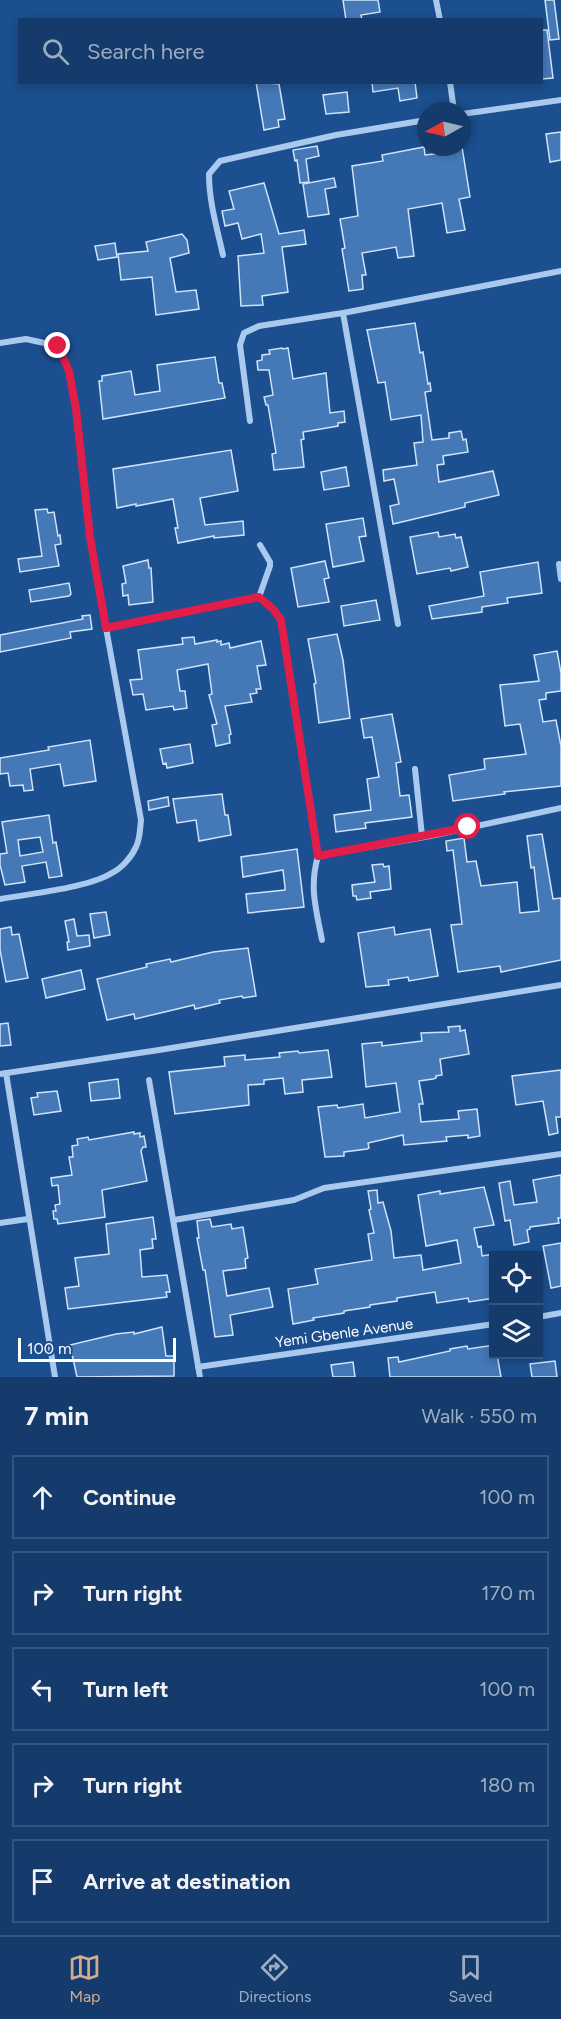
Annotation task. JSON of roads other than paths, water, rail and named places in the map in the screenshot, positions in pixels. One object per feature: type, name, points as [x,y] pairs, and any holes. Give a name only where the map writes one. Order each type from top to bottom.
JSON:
[{"type":"street","points":[[436,0],[440,18]]},
{"type":"street","points":[[450,84],[453,102]]},
{"type":"street","points":[[471,113],[561,100]]},
{"type":"street","points":[[223,255],[209,183],[209,174],[220,161],[313,140],[417,122]]},
{"type":"street","points":[[250,421],[240,345],[244,333],[259,326],[343,313],[561,271]]},
{"type":"street","points":[[343,313],[398,624]]},
{"type":"street","points":[[0,343],[26,339],[58,346],[69,371],[76,409],[90,537],[141,820],[140,837],[135,849],[123,865],[110,875],[85,883],[0,899]]},
{"type":"street","points":[[259,597],[270,571],[270,562],[260,545]]},
{"type":"street","points":[[559,564],[561,579]]},
{"type":"street","points":[[106,628],[259,597]]},
{"type":"street","points":[[259,597],[273,609],[281,620],[318,856],[313,873],[313,895],[322,940]]},
{"type":"street","points":[[415,769],[422,836]]},
{"type":"street","points":[[318,856],[561,808]]},
{"type":"street","points":[[55,1377],[3,1073],[561,985]]},
{"type":"street","points":[[149,1080],[200,1377]]},
{"type":"street","points":[[174,1220],[294,1200],[324,1188],[561,1154]]},
{"type":"street","points":[[0,1223],[28,1219]]},
{"type":"street","points":[[543,1316],[561,1313]]},
{"type":"street","name":"Yemi Gbenle Avenue","points":[[198,1367],[489,1325]]}]
